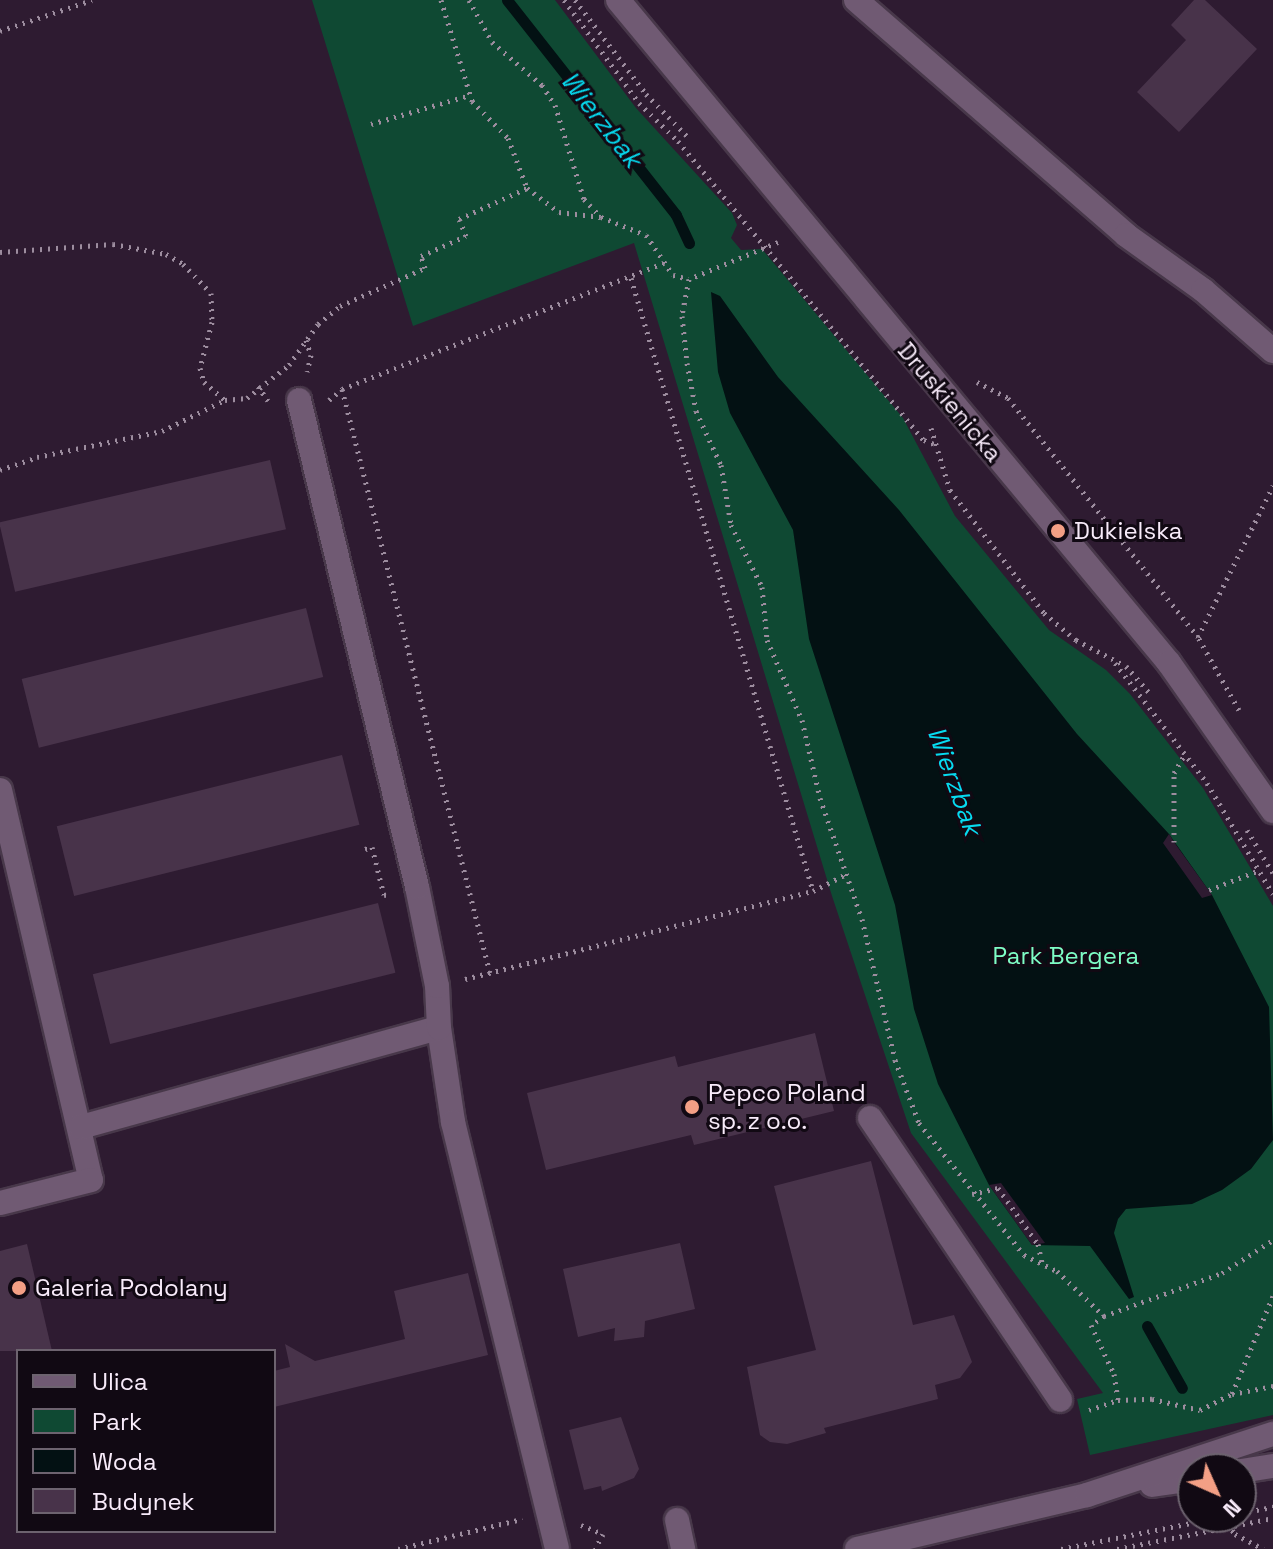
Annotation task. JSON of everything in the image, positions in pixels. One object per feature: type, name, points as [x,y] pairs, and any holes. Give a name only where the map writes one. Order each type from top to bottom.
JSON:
[{"type":"street","name":"Druskienicka","points":[[618,0],[1169,663],[1273,811]]},
{"type":"street","points":[[856,0],[1126,235],[1203,290],[1273,351]]},
{"type":"street","points":[[301,409],[437,986],[439,1028],[453,1122],[557,1549]]},
{"type":"street","points":[[0,790],[91,1180],[0,1203]]},
{"type":"street","points":[[81,1127],[439,1028]]},
{"type":"street","points":[[870,1118],[1060,1400]]},
{"type":"street","points":[[1087,1495],[1273,1434]]},
{"type":"street","points":[[857,1549],[1087,1495],[1177,1481]]},
{"type":"street","points":[[677,1520],[683,1549]]},
{"type":"path","points":[[0,31],[92,0]]},
{"type":"path","points":[[441,0],[470,95],[508,138],[527,188],[559,212],[601,217],[646,235],[673,275],[689,279],[778,242]]},
{"type":"path","points":[[469,0],[492,42],[548,93],[565,126],[578,185],[601,217]]},
{"type":"path","points":[[564,0],[627,89],[768,248],[924,440],[934,444],[950,490],[972,524],[1044,613],[1114,662],[1207,783],[1273,894]]},
{"type":"path","points":[[371,124],[470,95]]},
{"type":"path","points":[[0,470],[37,457],[178,426],[225,400],[247,398],[289,365],[318,324],[340,306],[425,268],[421,256],[466,236],[459,219],[527,188]]},
{"type":"path","points":[[0,252],[113,244],[166,254],[183,264],[211,293],[212,322],[200,368],[204,382],[225,400]]},
{"type":"path","points":[[301,409],[342,389],[664,263]]},
{"type":"path","points":[[631,278],[813,891]]},
{"type":"path","points":[[689,279],[682,316],[696,411],[721,465],[731,525],[762,587],[767,640],[792,690],[847,874],[895,1060],[915,1115],[952,1159],[972,1194],[1024,1255],[1057,1271],[1104,1316]]},
{"type":"path","points":[[969,378],[1008,398],[1198,637],[1241,708],[1234,713]]},
{"type":"path","points":[[342,389],[490,973]]},
{"type":"path","points":[[1198,637],[1273,486]]},
{"type":"path","points":[[1174,842],[1174,773],[1184,756]]},
{"type":"path","points":[[1209,890],[1260,870]]},
{"type":"path","points":[[437,986],[813,891],[847,874]]},
{"type":"path","points":[[972,1194],[998,1188],[1038,1244],[1042,1264]]},
{"type":"path","points":[[1273,1240],[1222,1273],[1104,1316],[1091,1325],[1114,1374],[1118,1400],[1152,1399],[1200,1410],[1232,1394],[1273,1386]]},
{"type":"path","points":[[1232,1394],[1273,1296]]},
{"type":"path","points":[[398,1549],[548,1513]]},
{"type":"path","points":[[1061,1549],[1177,1526]]},
{"type":"path","points":[[1117,1549],[1198,1533]]},
{"type":"path","points":[[1238,1533],[1263,1549]]},
{"type":"green space","name":"Park Bergera","points":[[312,0],[555,0],[636,108],[732,213],[737,225],[731,238],[741,250],[762,249],[903,418],[955,516],[1049,630],[1106,670],[1130,694],[1203,788],[1273,906],[1273,1415],[1090,1455],[1077,1399],[1103,1393],[911,1133],[832,896],[634,243],[413,326]]},
{"type":"water","points":[[711,292],[720,296],[778,377],[899,510],[1077,734],[1169,834],[1212,895],[1269,1007],[1273,1140],[1251,1169],[1222,1190],[1192,1204],[1126,1209],[1118,1219],[1114,1233],[1134,1297],[1129,1299],[1090,1246],[1032,1245],[989,1185],[938,1084],[914,1009],[895,905],[809,639],[793,530],[730,413],[718,372]]},
{"type":"pier","points":[[1169,834],[1212,895],[1202,898],[1163,843]]},
{"type":"pier","points":[[1001,1183],[1045,1243],[1032,1245],[989,1185]]},
{"type":"building","points":[[1194,0],[1205,0],[1257,49],[1179,132],[1137,92],[1186,40],[1171,25]]},
{"type":"building","points":[[270,460],[286,529],[15,592],[0,522]]},
{"type":"building","points":[[306,608],[323,677],[39,748],[22,679]]},
{"type":"building","points":[[342,755],[359,825],[74,896],[57,826]]},
{"type":"building","points":[[378,903],[395,973],[110,1044],[93,974]]},
{"type":"building","points":[[815,1033],[834,1111],[694,1145],[691,1135],[546,1170],[527,1093],[675,1056],[678,1067]]},
{"type":"building","points":[[871,1161],[913,1325],[954,1315],[972,1362],[960,1378],[935,1385],[938,1399],[824,1428],[826,1433],[787,1444],[770,1442],[760,1435],[747,1367],[816,1350],[774,1186]]},
{"type":"building","points":[[680,1243],[695,1309],[645,1321],[644,1337],[614,1341],[615,1328],[578,1337],[563,1269]]},
{"type":"building","name":"Galeria Podolany","points":[[27,1244],[52,1349],[0,1351],[0,1251]]},
{"type":"building","points":[[468,1273],[488,1355],[276,1407],[276,1370],[290,1367],[285,1344],[315,1361],[405,1339],[394,1291]]},
{"type":"building","points":[[621,1417],[639,1469],[634,1478],[602,1491],[601,1486],[584,1490],[569,1430]]},
{"type":"waterway","name":"Wierzbak","points":[[507,0],[676,215],[689,243]]},
{"type":"waterway","name":"Wierzbak","points":[[1147,1326],[1182,1388]]},
{"type":"place","name":"Dukielska","points":[[1058,531]]},
{"type":"place","name":"Pepco Poland sp. z o.o.","points":[[692,1107]]},
{"type":"place","name":"Galeria Podolany","points":[[19,1288]]}]
